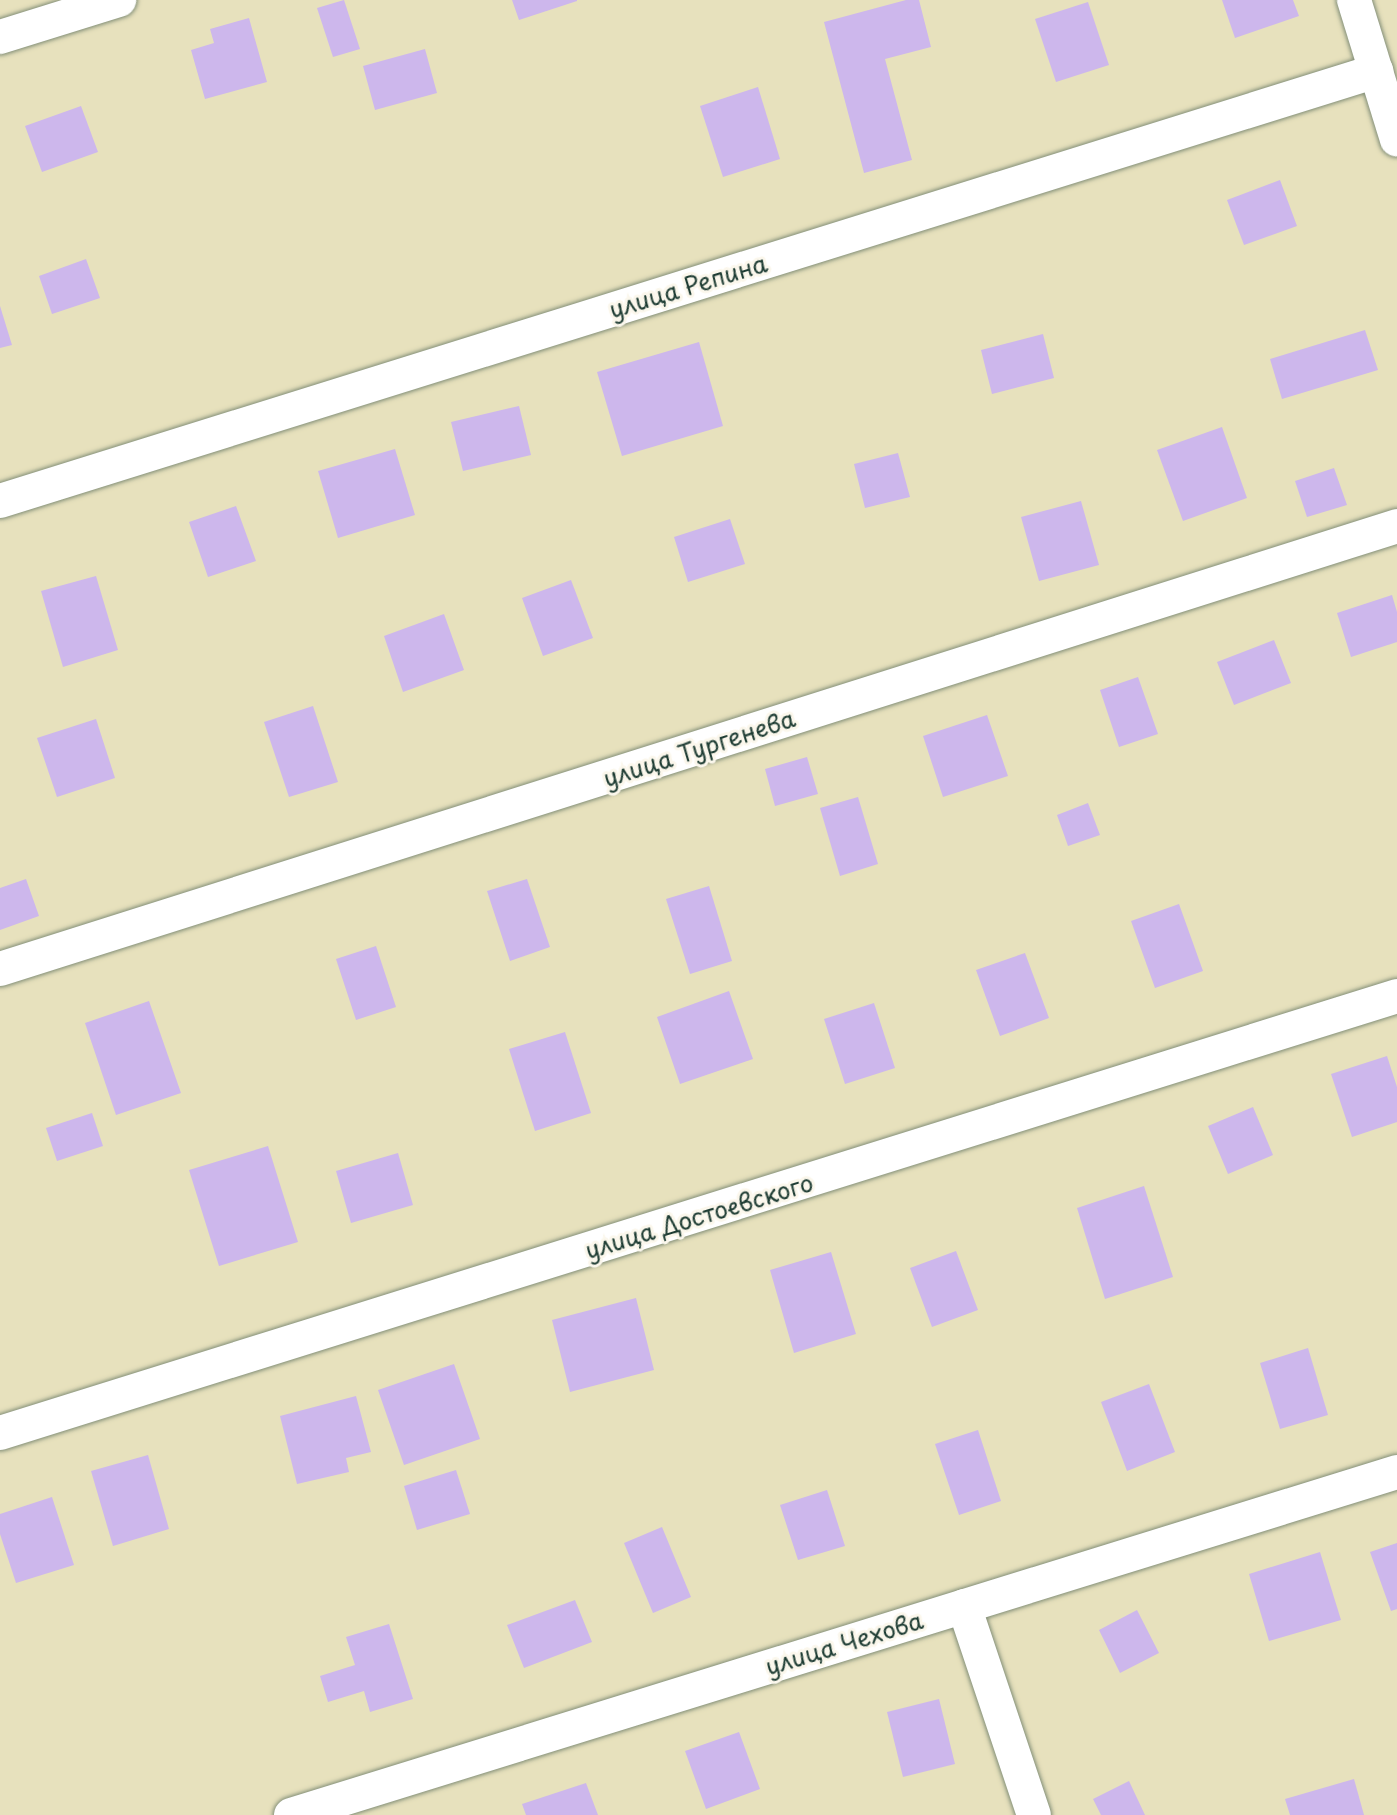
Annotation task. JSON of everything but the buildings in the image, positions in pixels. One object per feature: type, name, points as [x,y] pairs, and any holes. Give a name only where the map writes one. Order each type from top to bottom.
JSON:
[{"type":"street","points":[[0,37],[119,0]]},
{"type":"street","points":[[1354,0],[1397,140]]},
{"type":"street","name":"улица Репина","points":[[0,501],[1376,71]]},
{"type":"street","name":"улица Тургенева","points":[[0,969],[1397,526]]},
{"type":"street","name":"улица Достоевского","points":[[0,1433],[1397,996]]},
{"type":"street","name":"улица Чехова","points":[[291,1815],[1397,1472]]},
{"type":"street","points":[[964,1606],[1034,1815]]}]
